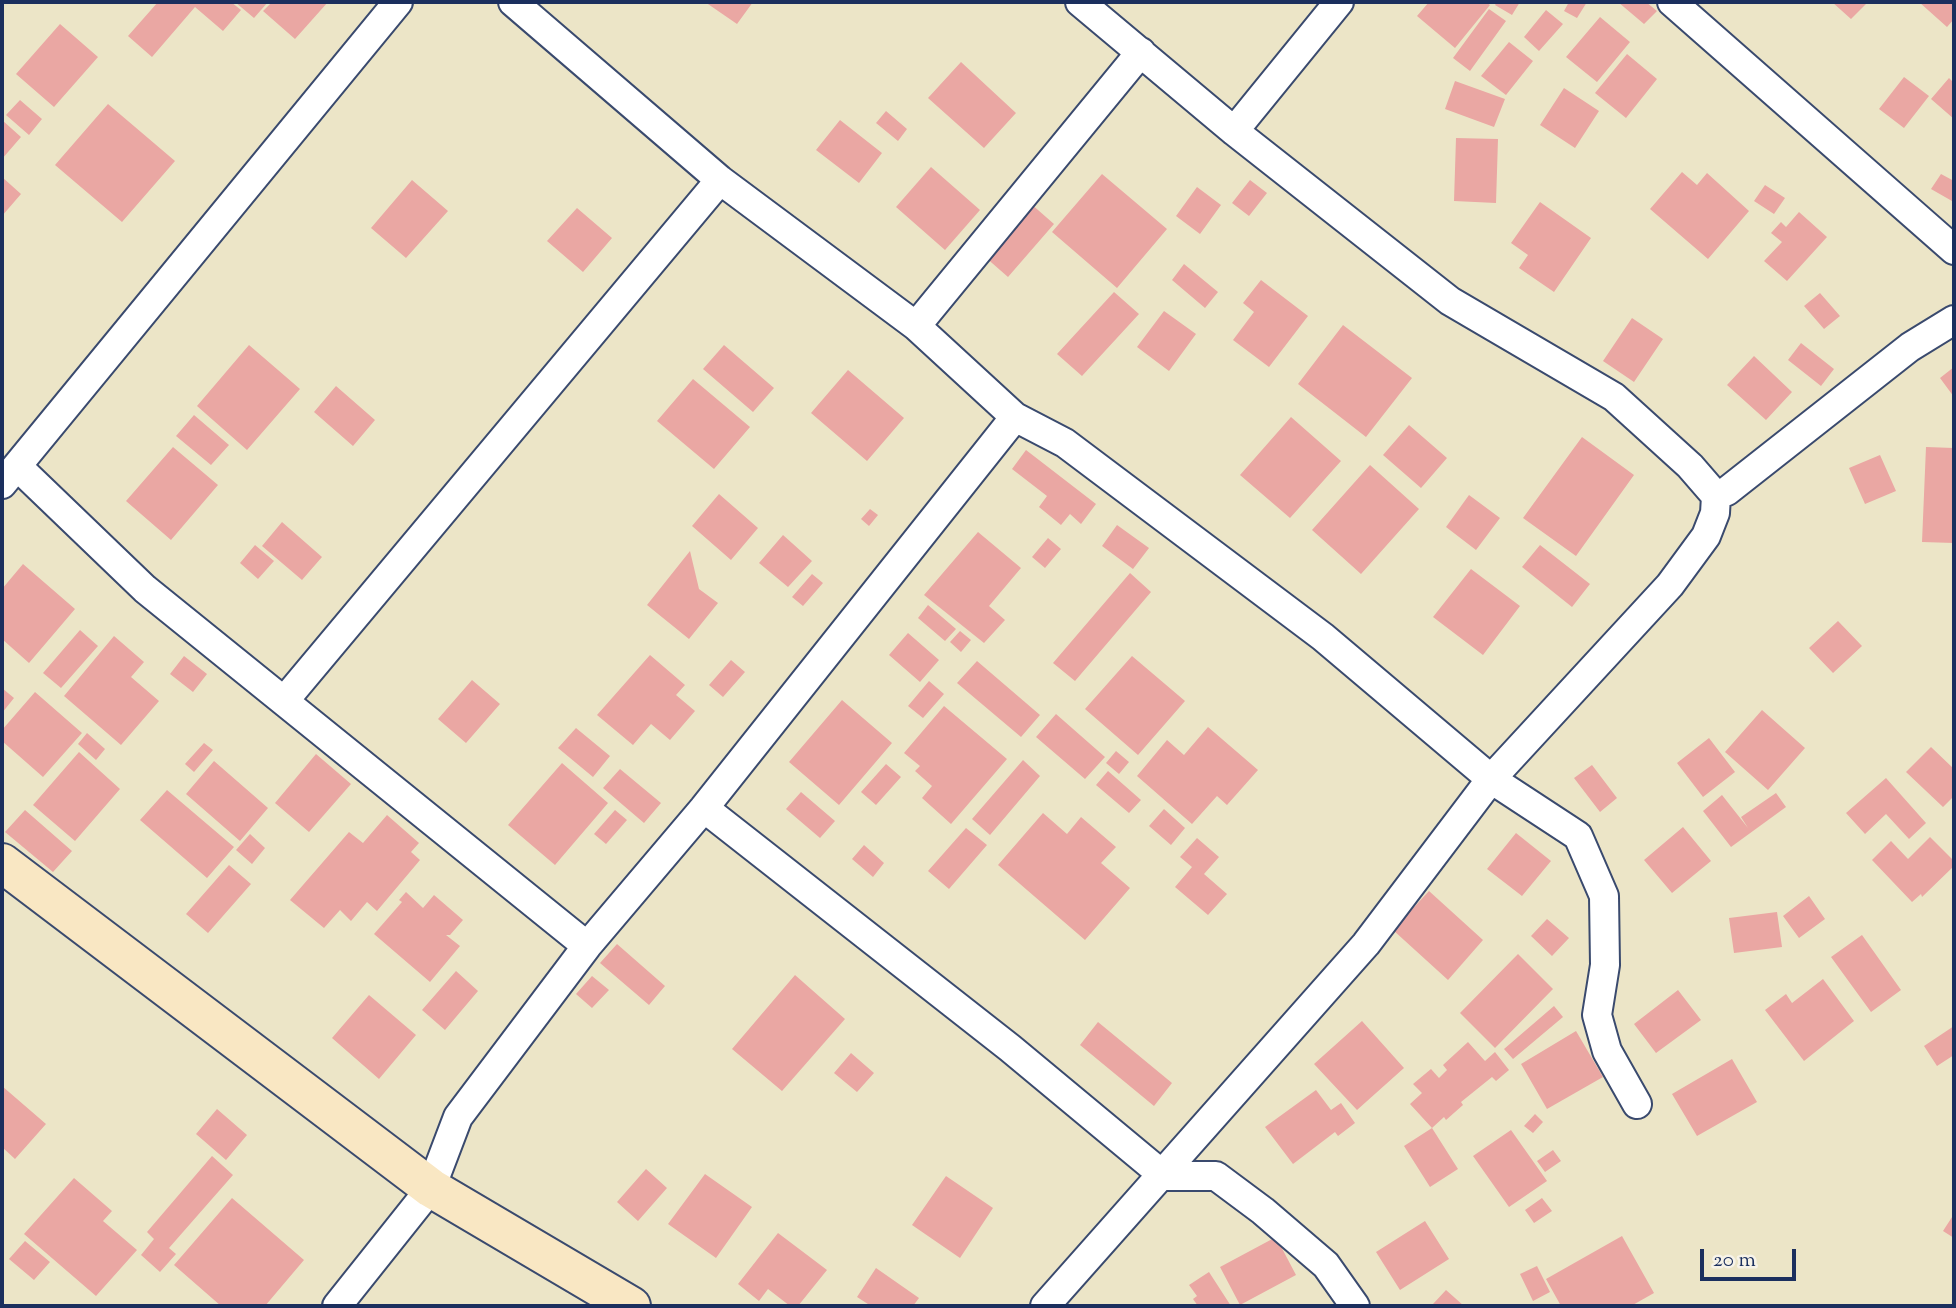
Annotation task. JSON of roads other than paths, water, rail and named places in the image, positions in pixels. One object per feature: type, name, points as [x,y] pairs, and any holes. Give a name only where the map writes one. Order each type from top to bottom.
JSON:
[{"type":"main road","points":[[2,863],[431,1188],[631,1306]]},
{"type":"street","points":[[398,2],[10,476],[145,589],[587,946]]},
{"type":"street","points":[[513,2],[720,180],[916,326],[1015,416],[1065,443],[1323,637],[1491,779],[1578,836],[1604,896],[1605,965],[1598,1015],[1607,1051],[1637,1104]]},
{"type":"street","points":[[1045,1306],[1164,1176],[1366,944],[1491,779],[1670,585],[1706,536],[1715,513],[1716,496],[1707,482],[1671,447],[1614,397],[1450,301],[1234,131],[1080,2]]},
{"type":"street","points":[[1234,131],[1339,2]]},
{"type":"street","points":[[1671,2],[1954,250]]},
{"type":"street","points":[[916,326],[1141,52]]},
{"type":"street","points":[[284,701],[720,180]]},
{"type":"street","points":[[1716,496],[1727,491],[1910,347],[1954,320]]},
{"type":"street","points":[[337,1306],[431,1188],[458,1117],[587,946],[704,808],[1015,416]]},
{"type":"street","points":[[704,808],[1010,1048],[1164,1176],[1216,1176],[1326,1265],[1355,1306]]}]
